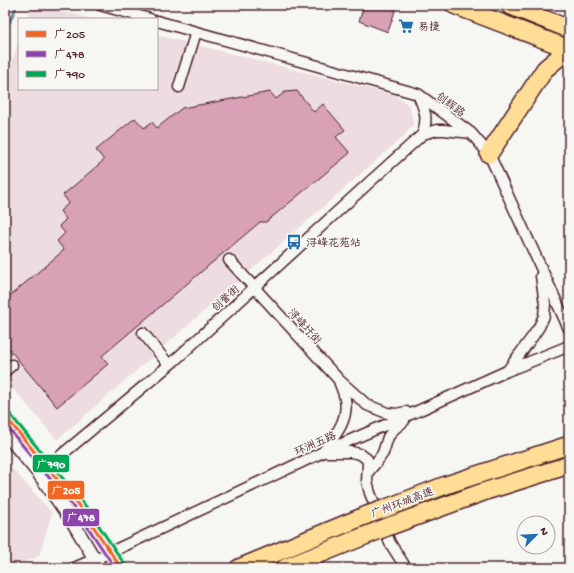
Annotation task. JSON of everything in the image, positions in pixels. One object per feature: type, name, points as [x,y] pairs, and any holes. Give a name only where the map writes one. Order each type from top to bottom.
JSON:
[{"type":"highway","points":[[454,5],[569,49]]},
{"type":"highway","points":[[509,5],[569,29]]},
{"type":"highway","points":[[489,154],[545,70],[558,58],[569,54]]},
{"type":"highway","name":"广州环城高速","points":[[239,568],[366,515],[446,485],[569,445]]},
{"type":"highway","name":"广州环城高速","points":[[285,568],[384,528],[486,491],[569,465]]},
{"type":"street","points":[[100,5],[146,18]]},
{"type":"street","points":[[158,21],[418,94],[426,115],[423,134],[437,130],[471,133]]},
{"type":"street","points":[[179,87],[196,32]]},
{"type":"street","name":"创辉路","points":[[418,94],[471,133],[489,154],[569,329]]},
{"type":"street","name":"创誉街","points":[[43,470],[169,365],[423,134]]},
{"type":"street","name":"浔峰圩街","points":[[229,260],[339,380],[367,405],[388,414],[420,410]]},
{"type":"street","points":[[507,371],[533,336],[544,316],[545,304],[541,268]]},
{"type":"street","points":[[143,333],[169,365]]},
{"type":"street","name":"环洲五路","points":[[74,568],[98,564],[111,552],[323,452],[507,371],[569,346]]},
{"type":"street","points":[[323,452],[344,421],[346,404],[339,380]]},
{"type":"street","points":[[368,472],[383,453],[388,437],[394,429],[420,410]]},
{"type":"street","points":[[5,416],[43,470],[98,564]]},
{"type":"street","points":[[5,432],[83,511],[121,568]]},
{"type":"street","points":[[323,452],[351,452],[360,454],[367,459],[368,472],[366,481],[390,543],[406,568]]},
{"type":"shaded area","points":[[32,5],[35,5],[88,18],[27,18]]},
{"type":"shaded area","points":[[158,35],[395,95],[410,106],[413,125],[404,136],[57,440],[5,379],[5,81],[18,44],[18,90],[158,90]]},
{"type":"shaded area","points":[[5,460],[52,513],[39,556],[10,568],[5,568]]},
{"type":"building","points":[[364,5],[397,5],[388,32],[359,21]]},
{"type":"building","points":[[297,91],[314,112],[323,104],[345,130],[336,137],[350,153],[266,222],[260,222],[102,356],[108,364],[57,407],[5,344],[5,300],[64,250],[57,241],[65,233],[59,226],[66,219],[60,211],[69,203],[63,195],[104,160],[96,150],[135,118],[144,128],[152,122],[157,128],[182,108],[270,92],[276,99],[285,92]]},
{"type":"waterway","points":[[5,33],[17,5]]},
{"type":"transit line","name":"广790","points":[[9,413],[87,508],[125,565]]},
{"type":"transit line","name":"广205","points":[[5,416],[83,511],[121,568]]},
{"type":"transit line","name":"广478","points":[[5,424],[79,514],[115,568]]},
{"type":"place","name":"易捷","points":[[406,26]]},
{"type":"place","name":"浔峰花苑站","points":[[294,242]]}]
